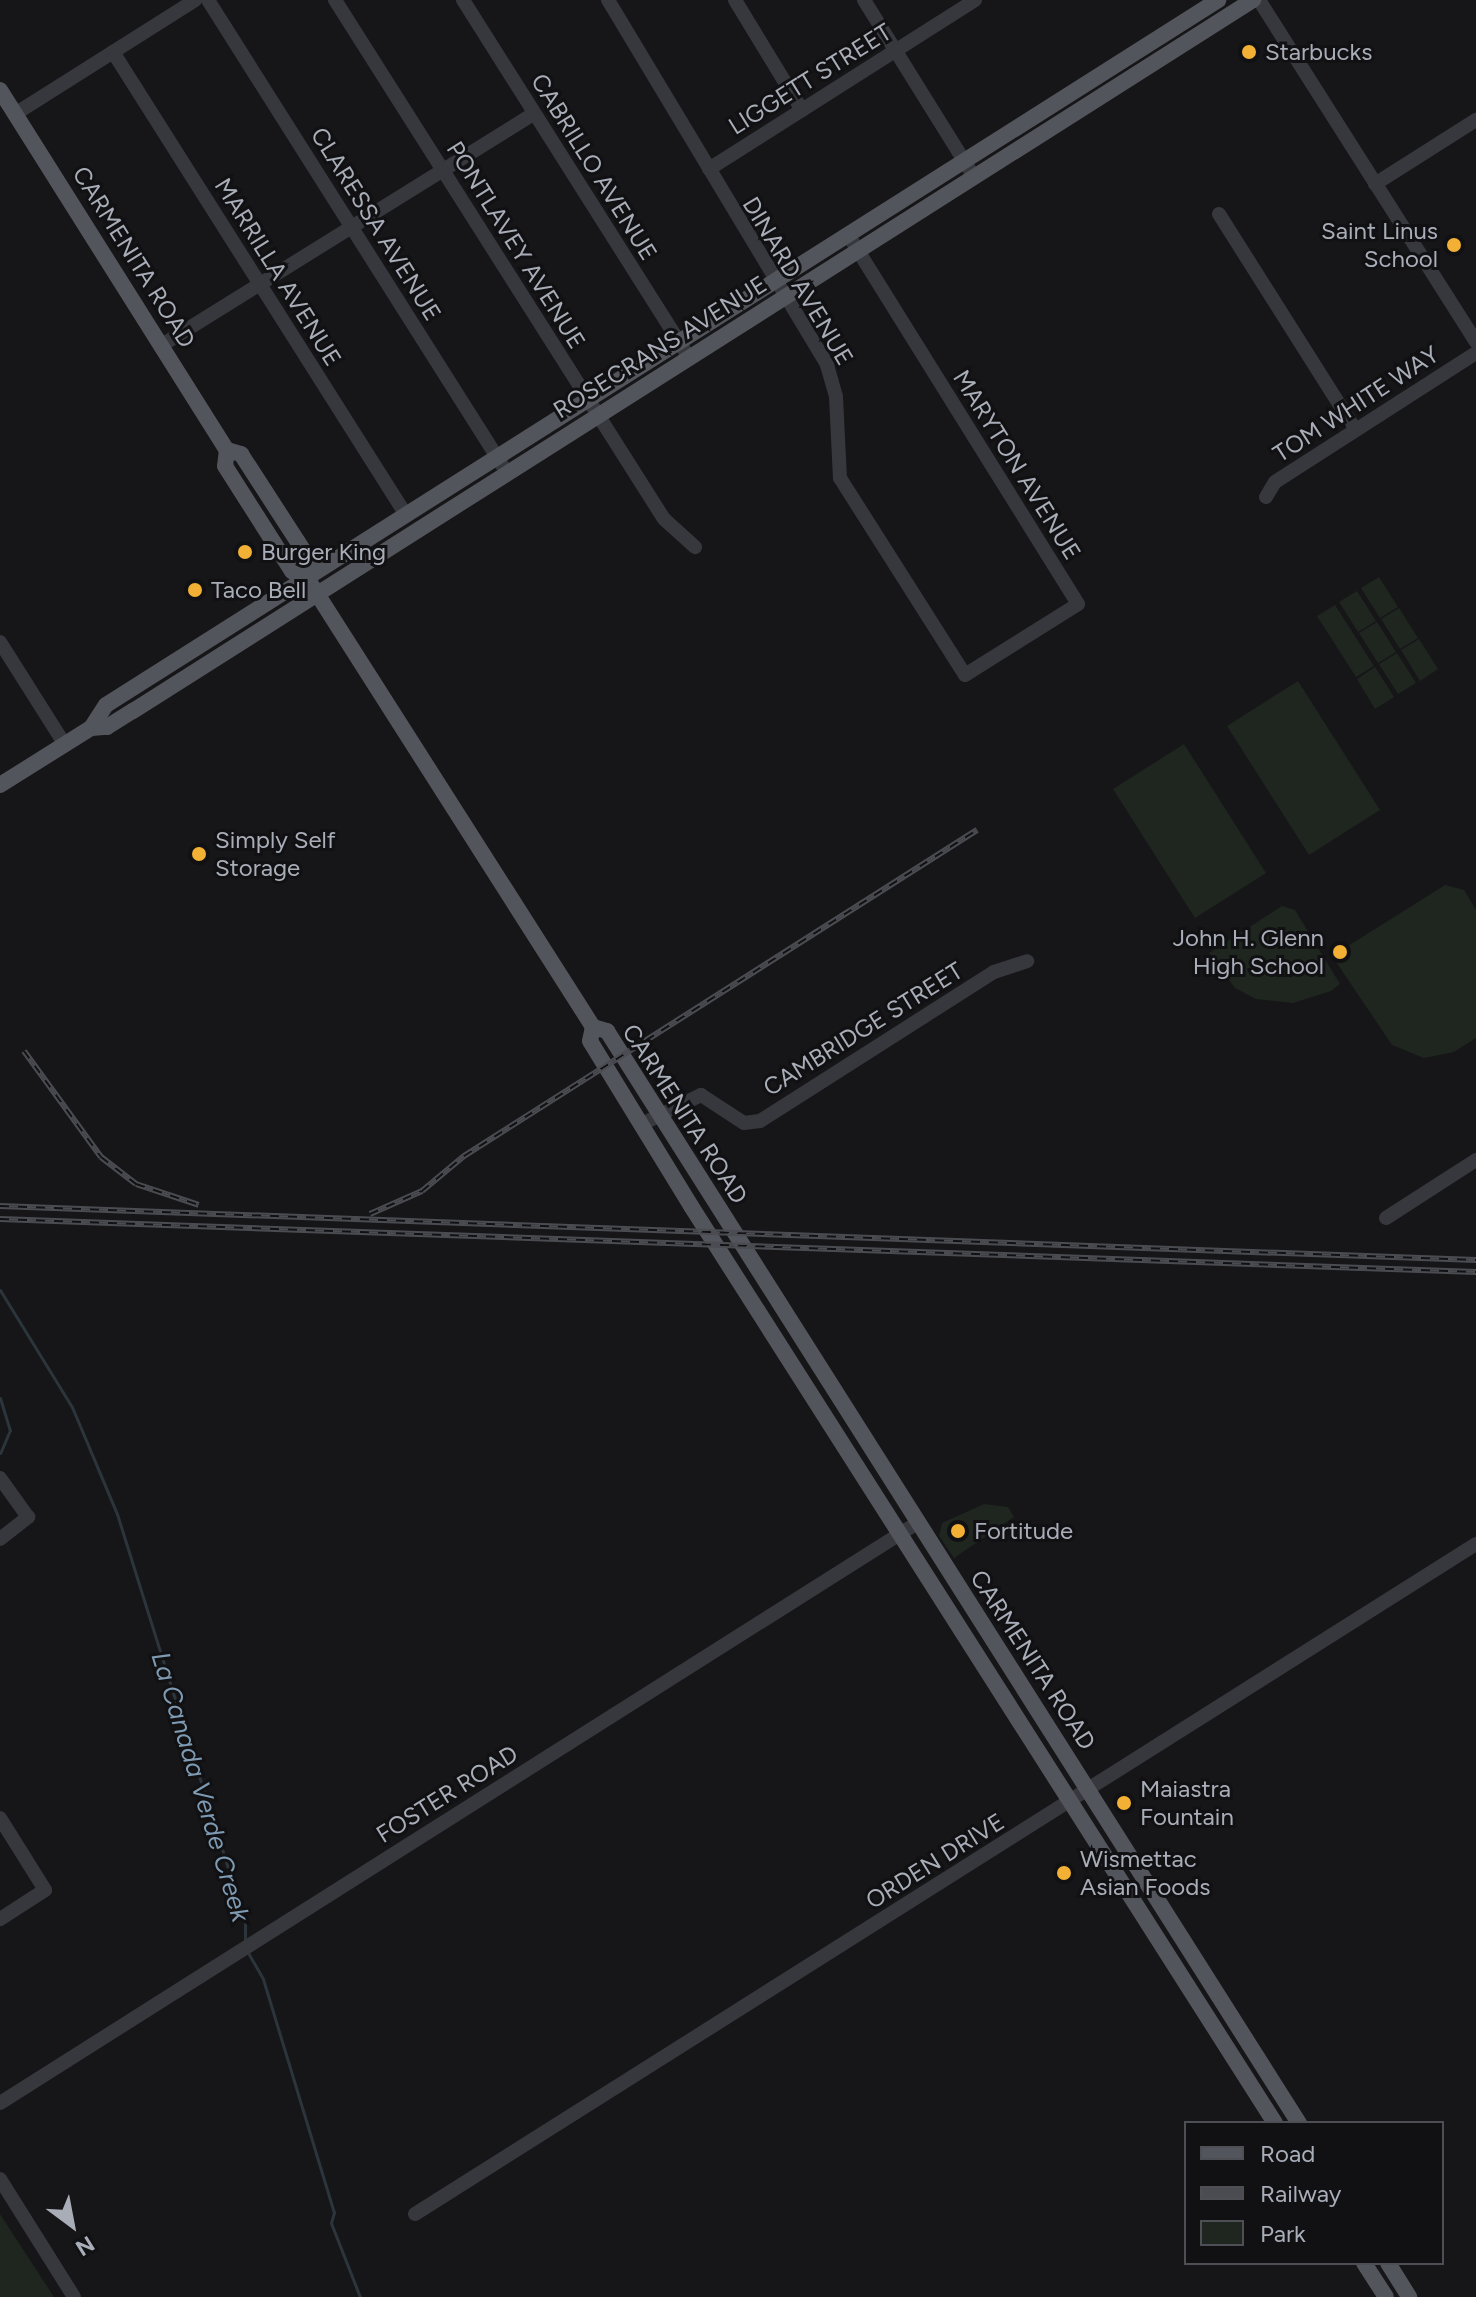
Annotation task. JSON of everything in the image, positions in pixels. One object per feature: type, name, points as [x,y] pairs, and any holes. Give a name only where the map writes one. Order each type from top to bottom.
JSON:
[{"type":"main road","name":"ROSECRANS AVENUE","points":[[91,728],[96,711],[1218,0]]},
{"type":"main road","name":"ROSECRANS AVENUE","points":[[0,785],[91,728],[107,727],[133,711],[1253,0]]},
{"type":"main road","points":[[1129,57],[1137,73]]},
{"type":"main road","name":"CARMENITA ROAD","points":[[0,90],[227,450],[225,466],[292,571],[307,578],[317,593],[593,1027],[607,1031],[1298,2121]]},
{"type":"main road","points":[[122,695],[133,711]]},
{"type":"main road","name":"CARMENITA ROAD","points":[[593,1027],[590,1041],[1274,2121]]},
{"type":"main road","points":[[1207,2016],[1224,2006]]},
{"type":"main road","points":[[1365,2265],[1386,2297]]},
{"type":"main road","points":[[1389,2265],[1409,2297]]},
{"type":"street","points":[[15,114],[195,0]]},
{"type":"street","name":"CLARESSA AVENUE","points":[[208,0],[507,473]]},
{"type":"street","name":"PONTLAVEY AVENUE","points":[[335,0],[664,519],[695,547]]},
{"type":"street","name":"CABRILLO AVENUE","points":[[463,0],[689,358]]},
{"type":"street","name":"DINARD AVENUE","points":[[608,0],[833,381],[836,460],[844,487],[965,675]]},
{"type":"street","points":[[735,0],[802,110]]},
{"type":"street","points":[[864,0],[974,177]]},
{"type":"street","name":"LIGGETT STREET","points":[[709,169],[975,0]]},
{"type":"street","points":[[1259,0],[1476,342]]},
{"type":"street","name":"MARRILLA AVENUE","points":[[113,52],[406,515]]},
{"type":"street","points":[[162,345],[261,287],[534,113]]},
{"type":"street","points":[[1375,184],[1476,120]]},
{"type":"street","points":[[1219,214],[1355,429]]},
{"type":"street","name":"MARYTON AVENUE","points":[[848,235],[1078,604],[965,675]]},
{"type":"street","name":"TOM WHITE WAY","points":[[1266,497],[1275,482],[1476,353]]},
{"type":"street","points":[[0,642],[65,745]]},
{"type":"street","name":"CAMBRIDGE STREET","points":[[642,1124],[701,1095],[744,1123],[760,1121],[994,972],[1027,961]]},
{"type":"street","points":[[1386,1218],[1476,1160]]},
{"type":"street","points":[[0,1478],[28,1517],[0,1539]]},
{"type":"street","name":"FOSTER ROAD","points":[[0,2103],[917,1523]]},
{"type":"street","name":"ORDEN DRIVE","points":[[415,2214],[1476,1544]]},
{"type":"street","points":[[0,1818],[45,1890],[0,1919]]},
{"type":"street","points":[[0,2179],[74,2297]]},
{"type":"green space","points":[[1379,577],[1398,607],[1380,618],[1361,588]]},
{"type":"green space","points":[[1357,591],[1376,621],[1358,632],[1339,602]]},
{"type":"green space","points":[[1335,605],[1374,666],[1356,677],[1317,616]]},
{"type":"green space","points":[[1399,608],[1418,638],[1400,649],[1381,619]]},
{"type":"green space","points":[[1377,622],[1396,652],[1378,663],[1359,633]]},
{"type":"green space","points":[[1419,639],[1438,669],[1420,681],[1401,650]]},
{"type":"green space","points":[[1397,653],[1416,683],[1398,694],[1379,664]]},
{"type":"green space","points":[[1375,667],[1394,697],[1375,709],[1357,679]]},
{"type":"green space","points":[[1298,681],[1380,810],[1309,855],[1227,726]]},
{"type":"green space","points":[[1184,744],[1266,873],[1195,918],[1113,789]]},
{"type":"green space","points":[[1445,885],[1464,890],[1476,910],[1476,1038],[1454,1052],[1424,1058],[1392,1045],[1332,956]]},
{"type":"green space","points":[[1282,906],[1295,910],[1340,984],[1331,991],[1293,1003],[1256,999],[1235,988],[1209,953]]},
{"type":"green space","points":[[984,1504],[1008,1507],[1014,1517],[954,1558],[939,1536],[942,1523]]},
{"type":"green space","points":[[0,2214],[54,2297],[0,2297]]},
{"type":"waterway","name":"La Canada Verde Creek","points":[[0,1290],[72,1407],[117,1514],[245,1922],[245,1943]]},
{"type":"waterway","points":[[0,1398],[10,1430],[0,1453]]},
{"type":"waterway","name":"La Canada Verde Creek","points":[[247,1951],[263,1979],[334,2212],[331,2223],[360,2297]]},
{"type":"railway","points":[[370,1214],[422,1191],[464,1156],[977,830]]},
{"type":"railway","points":[[24,1051],[101,1157],[136,1184],[199,1205]]},
{"type":"railway","points":[[0,1206],[1476,1260]]},
{"type":"railway","points":[[0,1219],[1476,1272]]},
{"type":"place","name":"Starbucks","points":[[1249,52]]},
{"type":"place","name":"Saint Linus School","points":[[1454,245]]},
{"type":"place","name":"Burger King","points":[[245,552]]},
{"type":"place","name":"Taco Bell","points":[[195,590]]},
{"type":"place","name":"Simply Self Storage","points":[[199,854]]},
{"type":"place","name":"John H. Glenn High School","points":[[1340,952]]},
{"type":"place","name":"Fortitude","points":[[958,1531]]},
{"type":"place","name":"Maiastra Fountain","points":[[1124,1803]]},
{"type":"place","name":"Wismettac Asian Foods","points":[[1064,1873]]}]
